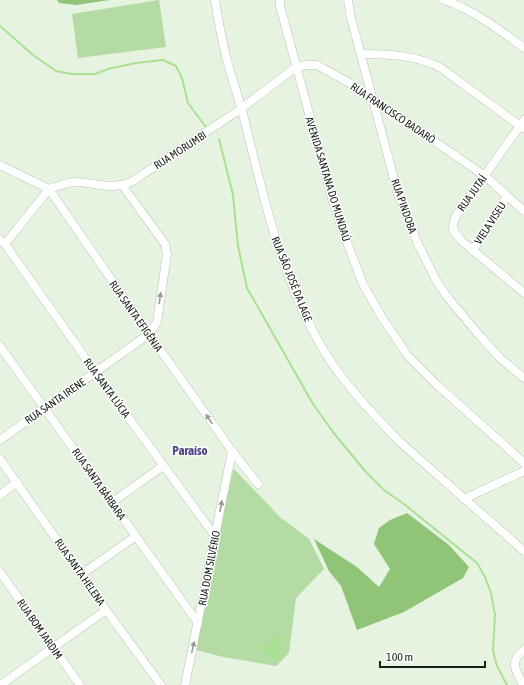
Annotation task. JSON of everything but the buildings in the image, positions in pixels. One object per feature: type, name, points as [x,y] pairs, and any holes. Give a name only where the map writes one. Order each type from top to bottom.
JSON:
[{"type":"street","name":"RUA SÃO JOSÉ DA LAGE","points":[[214,0],[221,36],[242,108],[274,237],[285,269],[304,314],[325,352],[346,381],[382,423],[416,457],[524,551]]},
{"type":"street","name":"AVENIDA SANTANA DO MUNDAÚ","points":[[280,0],[280,6],[296,67],[335,209],[363,284],[381,316],[408,356],[524,463]]},
{"type":"street","name":"RUA PINDOBA","points":[[348,0],[351,18],[398,194],[418,244],[437,282],[449,299],[501,359],[524,378]]},
{"type":"street","points":[[444,0],[458,4],[470,11],[524,48]]},
{"type":"street","points":[[361,54],[386,54],[410,57],[430,62],[523,124]]},
{"type":"street","name":"RUA FRANCISCO BADARÓ","points":[[296,67],[317,65],[353,85],[485,176],[524,211]]},
{"type":"street","name":"RUA MORUMBI","points":[[49,189],[76,182],[112,187],[122,185],[133,180],[242,108],[296,67]]},
{"type":"street","name":"RUA JUTAÍ","points":[[523,124],[456,216],[453,223],[453,229],[456,234],[473,250],[524,293]]},
{"type":"street","name":"RUA SANTA EFIGÊNIA","points":[[0,165],[49,189],[149,334],[232,451],[258,484]]},
{"type":"street","points":[[122,185],[165,244],[167,254],[157,322],[149,334]]},
{"type":"street","points":[[2,242],[49,189]]},
{"type":"street","name":"VIELA VISEU","points":[[473,250],[507,196]]},
{"type":"street","name":"RUA SANTA LÚCIA","points":[[2,242],[215,536]]},
{"type":"street","name":"RUA SANTA IRENE","points":[[0,440],[149,334]]},
{"type":"street","name":"RUA SANTA BÁRBARA","points":[[0,346],[198,623]]},
{"type":"street","name":"RUA DOM SILVÉRIO","points":[[185,685],[232,451]]},
{"type":"street","name":"RUA SANTA HELENA","points":[[0,459],[106,610],[161,685]]},
{"type":"street","points":[[111,503],[163,466]]},
{"type":"street","points":[[464,499],[524,471]]},
{"type":"street","points":[[0,495],[17,482]]},
{"type":"street","points":[[82,574],[136,536]]},
{"type":"street","name":"RUA BOM JARDIM","points":[[0,572],[80,685]]},
{"type":"street","points":[[2,684],[106,610]]},
{"type":"street","points":[[523,651],[514,662],[523,685]]},
{"type":"shaded area","points":[[57,0],[110,0],[76,5],[59,3]]},
{"type":"shaded area","points":[[159,0],[166,47],[78,58],[72,14]]},
{"type":"shaded area","points":[[234,469],[280,517],[309,539],[324,569],[296,598],[289,653],[276,666],[223,657],[196,650],[220,534],[226,495]]},
{"type":"shaded area","points":[[407,513],[449,545],[469,567],[463,578],[404,612],[357,630],[341,586],[329,571],[314,539],[357,567],[379,587],[390,569],[374,544],[379,528],[390,520]]},
{"type":"shaded area","points":[[278,636],[282,637],[280,657],[273,660],[268,652],[260,651],[259,648],[261,645],[269,646]]},
{"type":"waterway","points":[[0,26],[33,55],[56,71],[72,74],[95,74],[108,69],[136,63],[163,60],[176,66],[182,78],[188,103],[206,127]]},
{"type":"waterway","points":[[219,139],[233,195],[238,246],[247,288],[313,404],[333,432],[365,471],[384,490],[404,504],[477,563],[485,577],[491,593],[495,615],[493,651],[497,666],[507,685]]},
{"type":"district","name":"Paraíso","points":[[190,450]]}]
